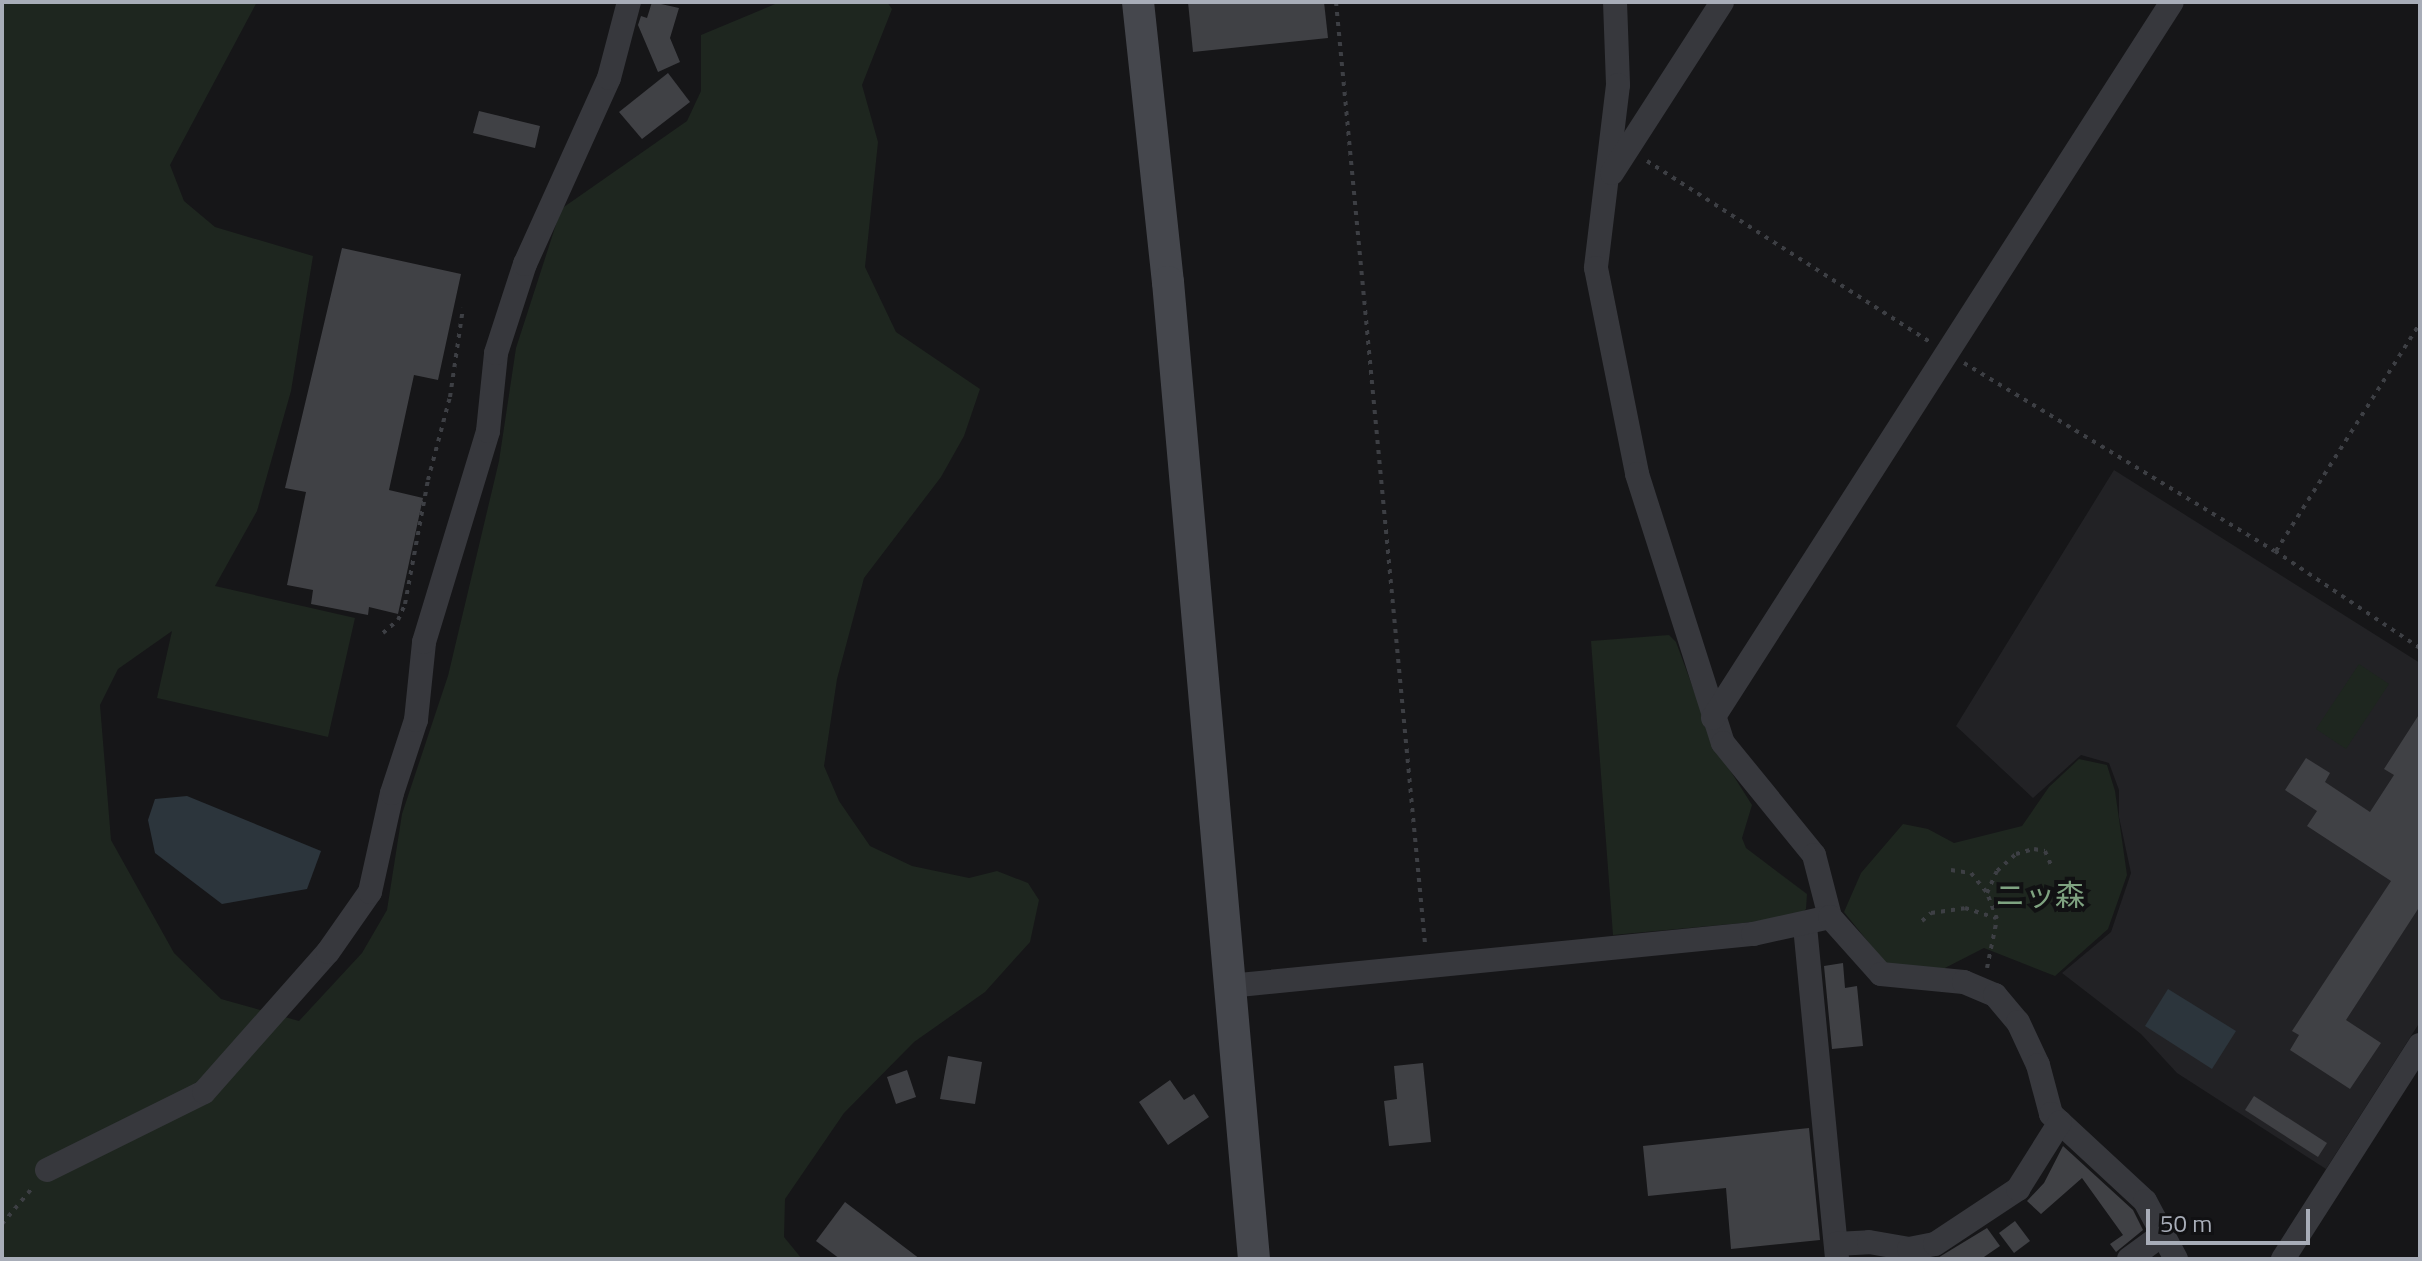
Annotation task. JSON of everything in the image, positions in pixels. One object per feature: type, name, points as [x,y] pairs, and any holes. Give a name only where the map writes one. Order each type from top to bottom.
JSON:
[{"type":"street","points":[[47,1170],[204,1092],[328,952],[370,892],[392,793],[416,720],[424,642],[488,431],[496,353],[525,264],[609,78],[629,2]]},
{"type":"street","points":[[1138,2],[1168,282],[1254,1259]]},
{"type":"street","points":[[1615,2],[1618,85],[1596,268],[1637,474],[1713,718],[1741,767],[1814,855],[1830,917],[1881,974],[1979,988],[1995,995],[2018,1022],[2051,1114],[2145,1201],[2176,1259]]},
{"type":"street","points":[[1609,179],[1722,2]]},
{"type":"street","points":[[1713,718],[2172,2]]},
{"type":"street","points":[[1229,986],[1805,926],[1830,917]]},
{"type":"street","points":[[1805,926],[1837,1251],[1869,1242],[1909,1249],[1935,1244],[2018,1189],[2060,1122]]},
{"type":"street","points":[[2283,1259],[2420,1045]]},
{"type":"street","points":[[2129,1259],[2163,1234]]},
{"type":"path","points":[[1336,2],[1427,965]]},
{"type":"path","points":[[1628,148],[1948,353],[2275,551],[2420,648]]},
{"type":"path","points":[[383,633],[398,620],[405,604],[428,480],[450,397],[463,308]]},
{"type":"path","points":[[2275,551],[2420,323]]},
{"type":"path","points":[[1987,893],[1997,871],[2016,854],[2045,851],[2051,865]]},
{"type":"path","points":[[1951,870],[1971,873],[1987,893],[1997,919],[1979,988]]},
{"type":"path","points":[[1922,921],[1931,913],[1965,908],[1997,919]]},
{"type":"path","points":[[2,1224],[47,1170]]},
{"type":"shaded area","points":[[2114,470],[2420,663],[2420,1022],[2326,1169],[2177,1073],[2141,1034],[2062,973],[2111,932],[2131,873],[2119,817],[2119,790],[2109,763],[2081,755],[2033,798],[1956,726]]},
{"type":"shaded area","points":[[187,796],[321,851],[307,889],[222,904],[155,853],[148,820],[155,799]]},
{"type":"shaded area","points":[[2168,989],[2236,1031],[2212,1069],[2145,1026]]},
{"type":"green space","points":[[2,2],[257,2],[170,165],[184,201],[215,227],[313,256],[291,391],[257,511],[215,586],[355,618],[328,737],[157,698],[172,631],[118,669],[100,705],[111,840],[174,953],[221,999],[299,1021],[362,953],[387,910],[402,814],[448,676],[499,461],[516,348],[561,209],[687,121],[701,91],[701,35],[780,2],[887,2],[892,9],[862,85],[878,142],[865,267],[896,332],[980,389],[964,436],[941,477],[864,578],[837,679],[824,766],[839,801],[870,846],[912,866],[969,878],[997,871],[1028,883],[1039,900],[1030,942],[985,992],[914,1042],[844,1113],[785,1199],[784,1237],[802,1259],[2,1259]]},
{"type":"green space","points":[[1669,635],[1676,642],[1714,745],[1752,805],[1742,838],[1746,848],[1807,894],[1806,909],[1795,918],[1613,935],[1591,641]]},
{"type":"green space","points":[[2359,664],[2389,684],[2346,749],[2316,729]]},
{"type":"green space","name":"ニッ森","points":[[2079,759],[2107,765],[2115,791],[2127,875],[2108,929],[2055,976],[1984,948],[1939,971],[1886,964],[1844,912],[1861,873],[1903,824],[1928,829],[1954,843],[2022,826],[2049,787]]},
{"type":"building","points":[[652,2],[679,8],[670,38],[680,62],[658,72],[638,25],[641,16],[647,18]]},
{"type":"building","points":[[1188,2],[1324,2],[1328,38],[1193,52]]},
{"type":"building","points":[[668,73],[690,102],[642,139],[619,112]]},
{"type":"building","points":[[479,111],[540,126],[535,148],[473,133]]},
{"type":"building","points":[[342,248],[461,274],[438,380],[414,375],[389,490],[423,498],[398,614],[369,607],[368,615],[311,604],[313,590],[287,585],[306,492],[285,488]]},
{"type":"building","points":[[2420,713],[2420,906],[2346,1020],[2381,1043],[2350,1089],[2290,1050],[2299,1035],[2292,1031],[2391,881],[2307,826],[2317,811],[2285,790],[2306,758],[2330,773],[2325,782],[2370,812],[2394,775],[2384,769]]},
{"type":"building","points":[[1843,963],[1845,988],[1857,986],[1863,1046],[1832,1049],[1824,966]]},
{"type":"building","points":[[948,1056],[982,1062],[975,1104],[940,1099]]},
{"type":"building","points":[[1423,1063],[1431,1142],[1389,1146],[1384,1101],[1397,1099],[1394,1066]]},
{"type":"building","points":[[907,1070],[916,1097],[896,1104],[887,1077]]},
{"type":"building","points":[[1170,1080],[1184,1100],[1194,1094],[1209,1117],[1168,1145],[1139,1102]]},
{"type":"building","points":[[2254,1096],[2327,1143],[2318,1157],[2245,1110]]},
{"type":"building","points":[[1809,1128],[1820,1240],[1731,1249],[1726,1188],[1648,1196],[1643,1146]]},
{"type":"building","points":[[2063,1146],[2133,1210],[2143,1230],[2116,1252],[2110,1244],[2123,1235],[2082,1178],[2041,1214],[2027,1201],[2044,1183]]},
{"type":"building","points":[[845,1202],[920,1259],[840,1259],[816,1241]]},
{"type":"building","points":[[2015,1221],[2030,1241],[2014,1253],[1999,1233]]},
{"type":"building","points":[[1987,1228],[2000,1246],[1981,1259],[1936,1259]]}]
